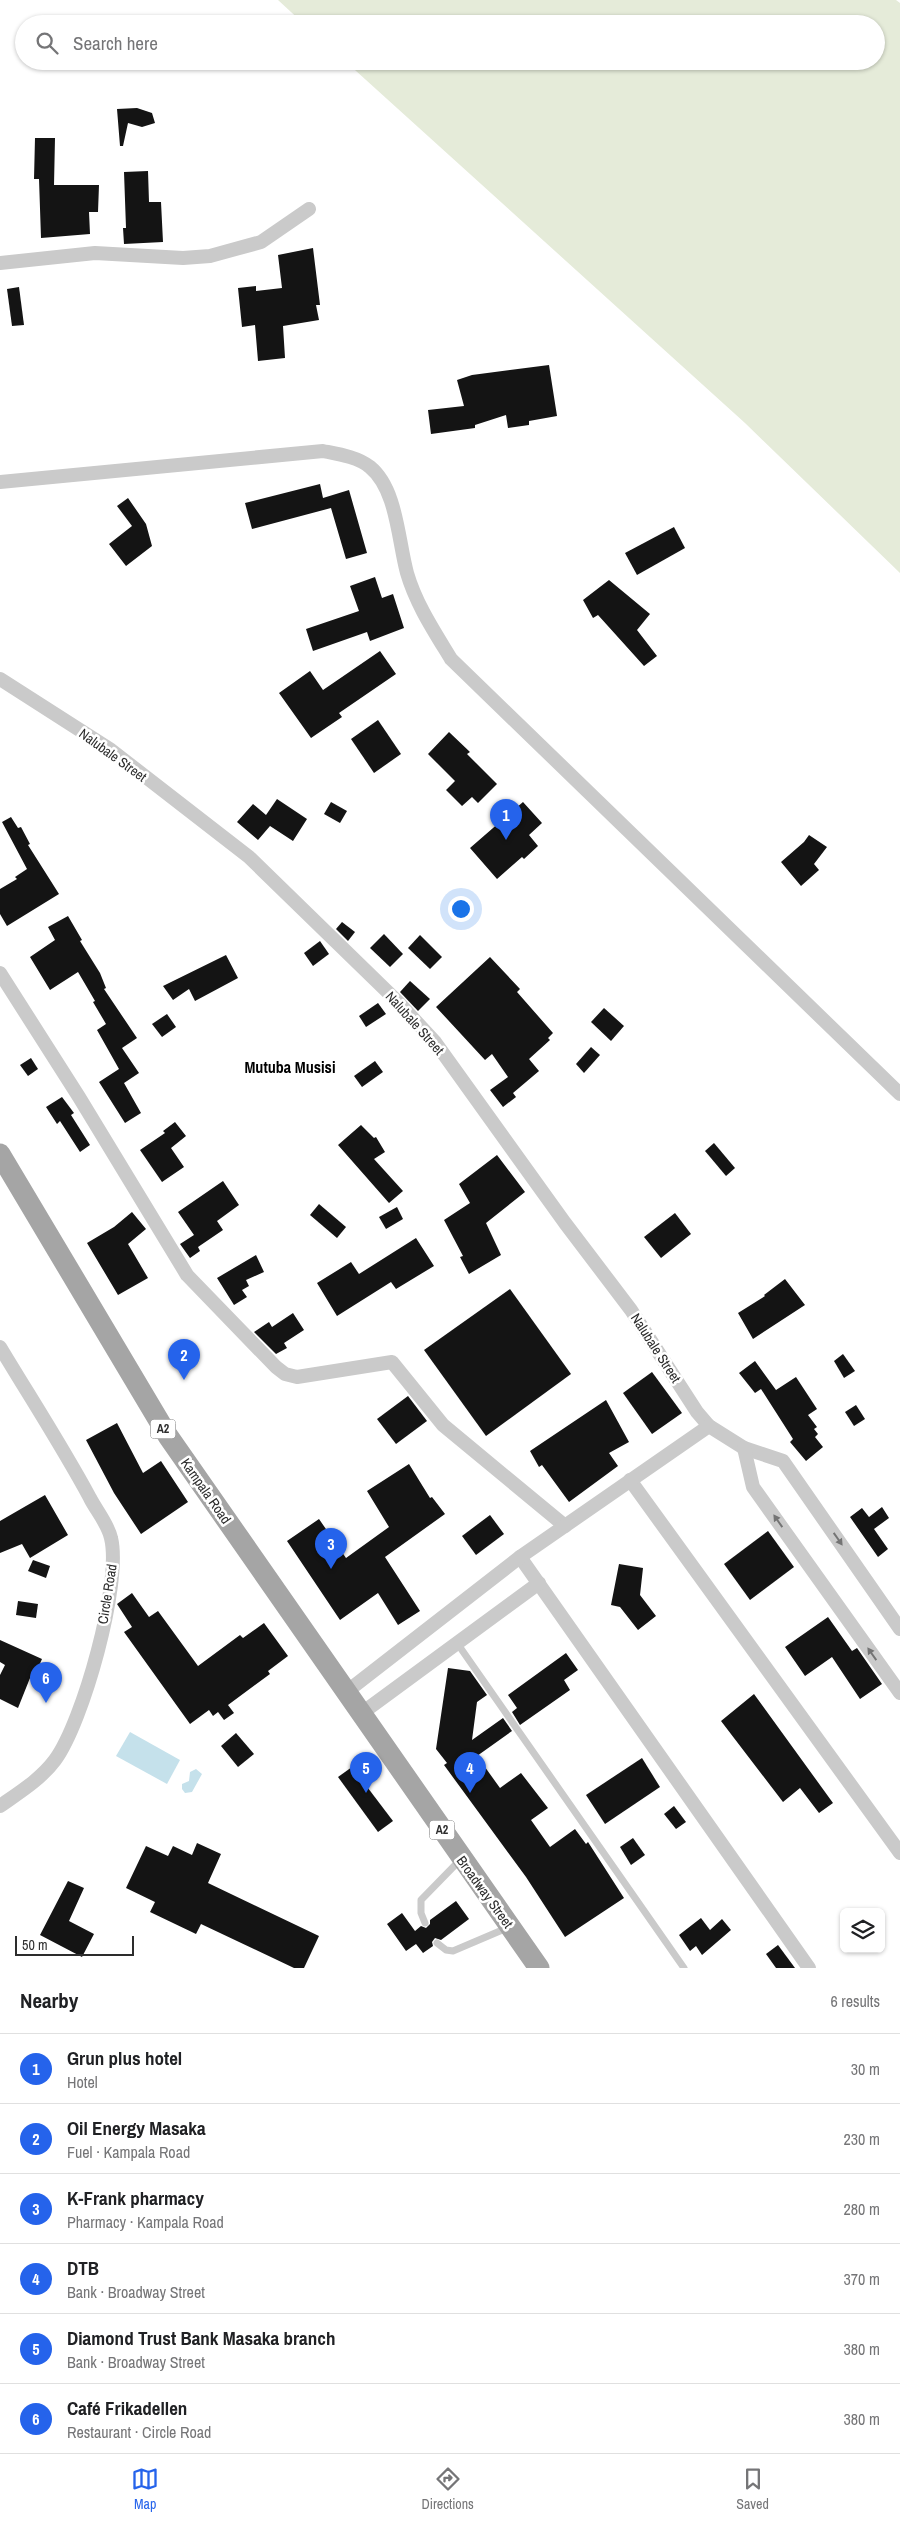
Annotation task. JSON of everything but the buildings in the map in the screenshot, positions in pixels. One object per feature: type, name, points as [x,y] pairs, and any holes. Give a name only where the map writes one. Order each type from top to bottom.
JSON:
[{"type":"main road","name":"Kampala Road","points":[[0,1154],[168,1436],[345,1693]]},
{"type":"main road","name":"Broadway Street","points":[[345,1693],[362,1713],[461,1859],[539,1968]]},
{"type":"street","points":[[0,263],[95,253],[183,258],[210,256],[261,242],[309,209]]},
{"type":"street","points":[[0,482],[323,451],[350,457],[369,466],[387,485],[407,575],[422,612],[451,659],[900,1094]]},
{"type":"street","name":"Nalubale Street","points":[[0,679],[111,750],[249,857],[398,1002],[435,1042],[565,1223],[631,1310],[697,1412],[709,1426],[744,1448],[783,1461],[900,1629]]},
{"type":"street","points":[[0,973],[187,1275],[276,1367],[285,1374],[297,1377],[392,1362],[443,1425],[565,1526]]},
{"type":"street","name":"Circle Road","points":[[0,1347],[78,1476],[111,1536],[114,1560],[111,1583],[89,1683],[68,1736],[56,1759],[42,1776],[0,1806]]},
{"type":"street","points":[[345,1693],[520,1557],[709,1426]]},
{"type":"street","points":[[744,1448],[753,1487],[900,1693]]},
{"type":"street","points":[[630,1480],[900,1853]]},
{"type":"street","points":[[520,1557],[809,1968]]},
{"type":"street","points":[[362,1713],[539,1583]]},
{"type":"lane","points":[[457,1644],[684,1968]]},
{"type":"lane","points":[[425,1923],[421,1913],[421,1900],[461,1859]]},
{"type":"lane","points":[[437,1943],[446,1950],[453,1951],[510,1927]]},
{"type":"green space","points":[[278,0],[896,0],[900,3],[900,573],[745,423],[355,70],[885,70],[885,15],[294,15]]},
{"type":"water","points":[[130,1732],[180,1760],[167,1784],[116,1756]]},
{"type":"water","points":[[196,1769],[202,1774],[192,1792],[185,1793],[182,1789],[182,1784],[189,1781],[190,1772]]},
{"type":"place","name":"Grun plus hotel","points":[[506,840]]},
{"type":"place","name":"Oil Energy Masaka","points":[[184,1380]]},
{"type":"place","name":"K-Frank pharmacy","points":[[331,1569]]},
{"type":"place","name":"Café Frikadellen","points":[[46,1703]]},
{"type":"place","name":"Diamond Trust Bank Masaka branch","points":[[366,1793]]},
{"type":"place","name":"DTB","points":[[470,1793]]},
{"type":"district","name":"Mutuba Musisi","points":[[290,1067]]}]
